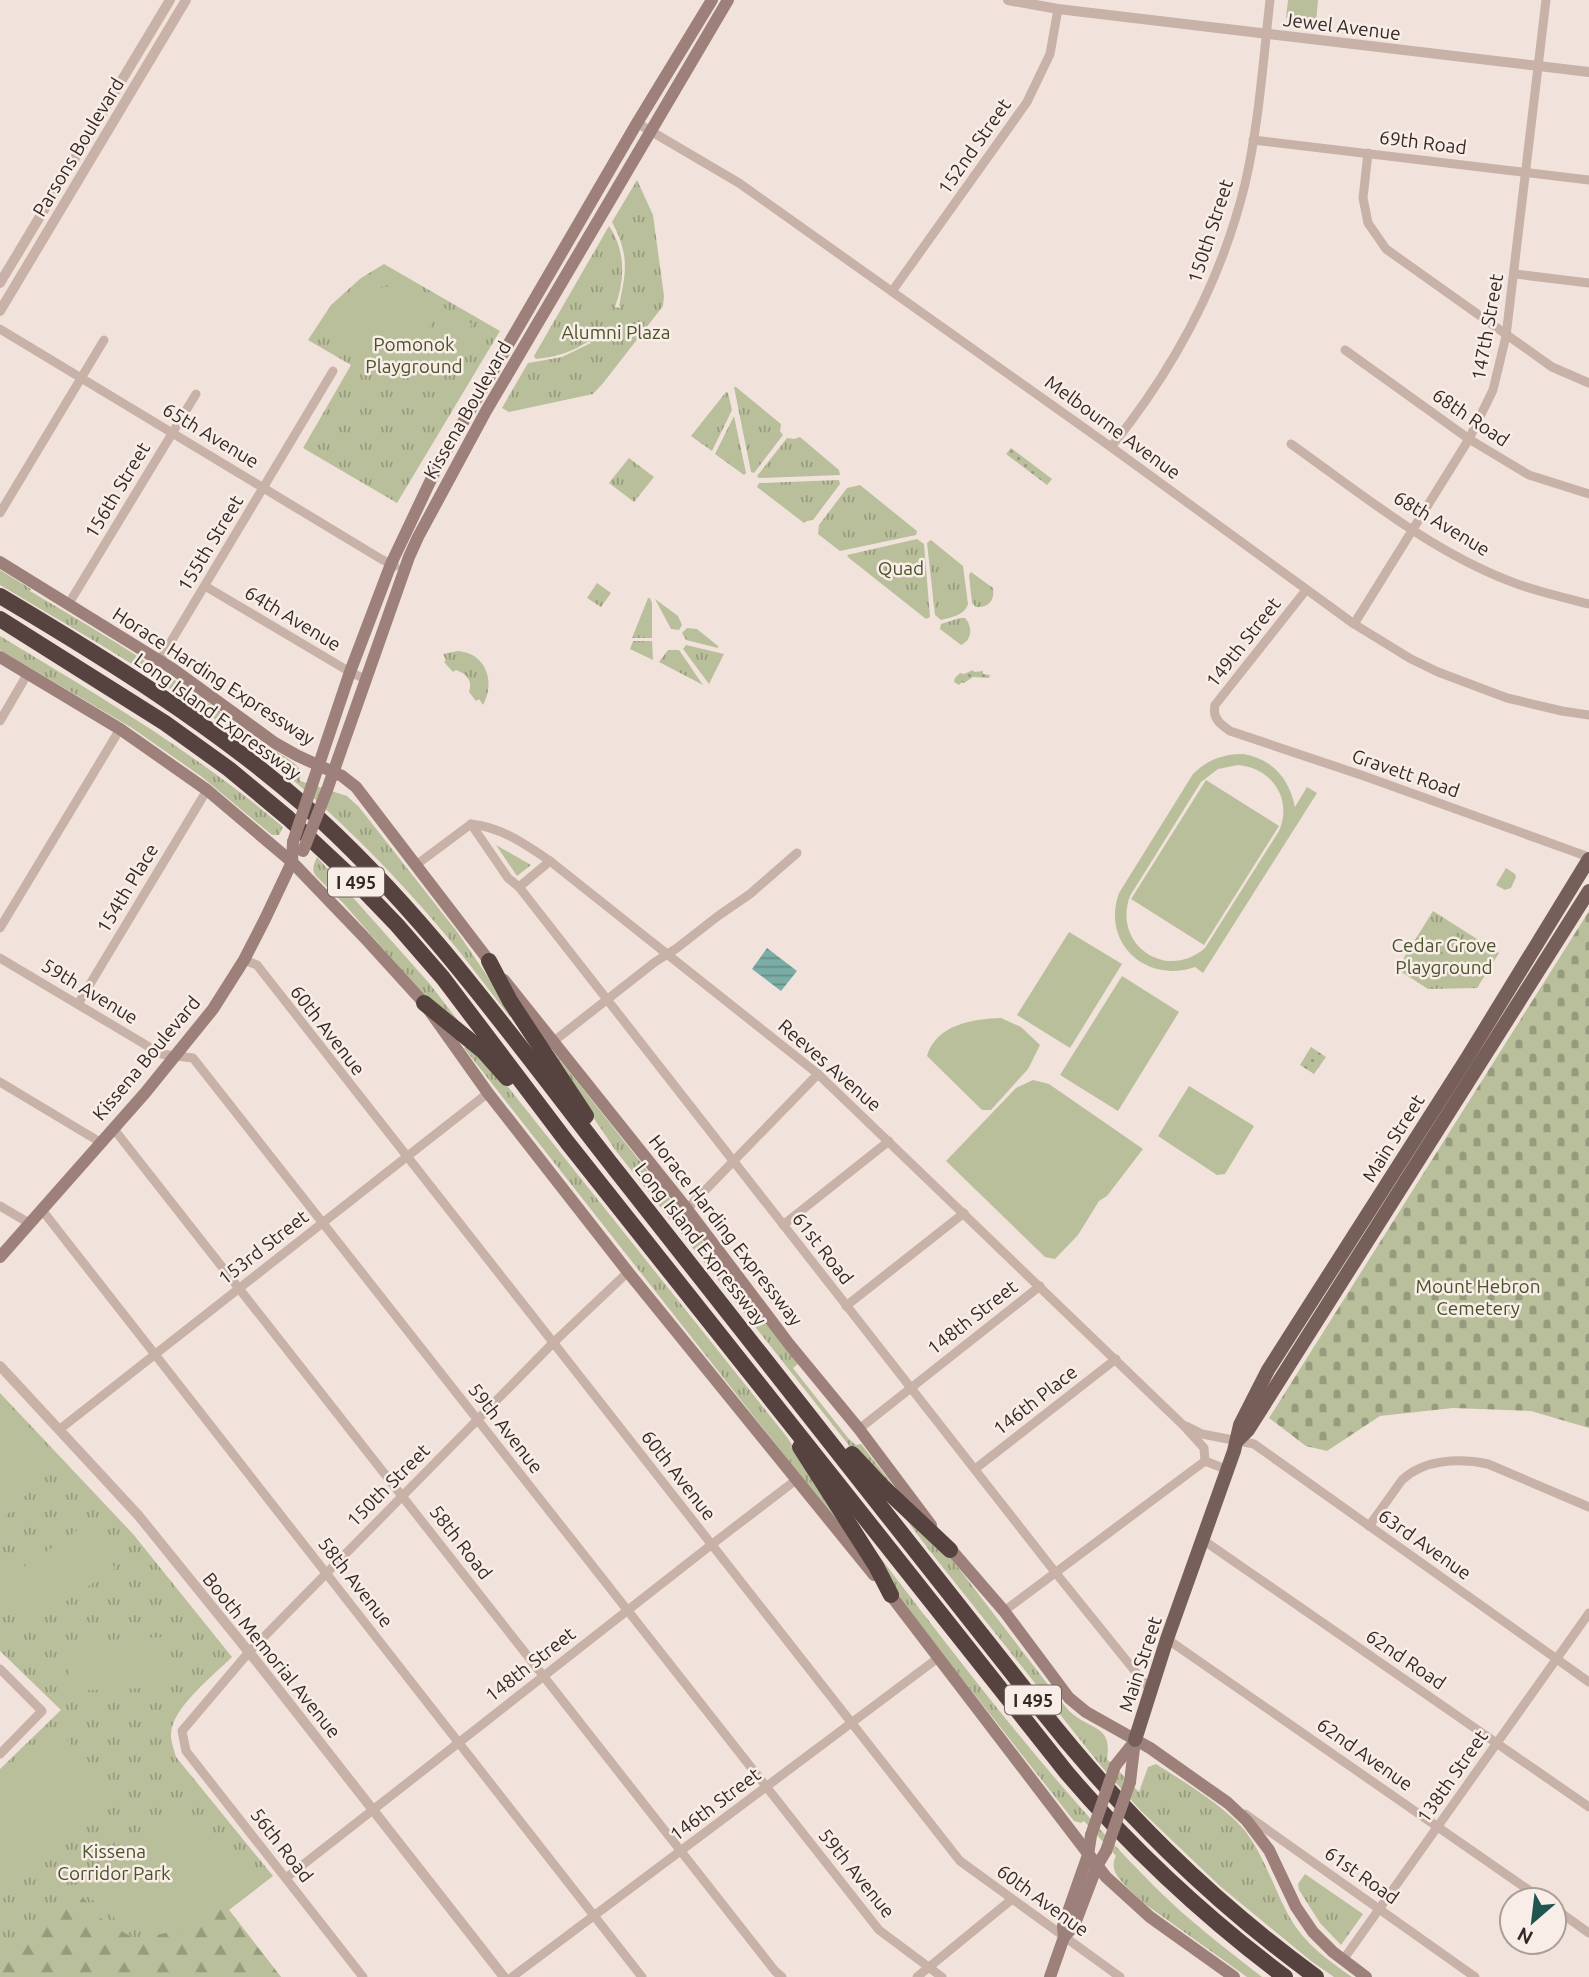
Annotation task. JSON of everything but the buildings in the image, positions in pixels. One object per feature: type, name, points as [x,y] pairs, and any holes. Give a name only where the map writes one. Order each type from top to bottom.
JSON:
[{"type":"highway","name":"Long Island Expressway","points":[[0,596],[112,664],[238,751],[304,805],[411,911],[457,964],[1094,1776],[1202,1886],[1316,1977]]},
{"type":"highway","name":"Long Island Expressway","points":[[0,619],[166,723],[229,769],[288,818],[397,925],[443,978],[567,1142],[1088,1797],[1178,1889],[1285,1977]]},
{"type":"highway","points":[[489,961],[510,1001],[588,1119],[616,1170]]},
{"type":"highway","points":[[424,1003],[483,1051],[567,1142]]},
{"type":"highway","points":[[787,1387],[882,1486],[950,1550]]},
{"type":"highway","points":[[775,1402],[806,1459],[876,1566],[891,1595]]},
{"type":"main road","name":"Kissena Boulevard","points":[[298,847],[312,785],[351,672],[391,564],[437,467],[637,123],[712,0]]},
{"type":"main road","name":"Kissena Boulevard","points":[[0,1257],[175,1056],[213,1009],[244,960],[327,790],[418,537],[466,447],[728,0]]},
{"type":"main road","name":"Horace Harding Expressway","points":[[0,562],[160,660],[233,710],[275,743],[298,757],[342,776],[356,787],[489,961],[687,1209],[950,1550],[1003,1611],[1069,1699],[1086,1712],[1150,1748],[1228,1803],[1263,1841],[1289,1895],[1323,1944],[1366,1977]]},
{"type":"main road","points":[[0,657],[120,729],[206,790],[292,862],[365,937],[424,1003],[488,1093],[628,1272],[891,1595],[1097,1866],[1140,1908],[1234,1977]]},
{"type":"main road","name":"Main Street","points":[[1050,1977],[1064,1937],[1074,1926],[1097,1866],[1106,1851],[1130,1782],[1135,1740],[1167,1639],[1228,1470],[1240,1425],[1268,1370],[1589,858]]},
{"type":"main road","name":"Main Street","points":[[1237,1440],[1248,1430],[1589,891]]},
{"type":"main road","name":"Main Street","points":[[1064,1937],[1063,1926],[1115,1766],[1135,1740]]},
{"type":"street","name":"Parsons Boulevard","points":[[0,283],[170,0]]},
{"type":"street","name":"Parsons Boulevard","points":[[0,311],[186,0]]},
{"type":"street","name":"Jewel Avenue","points":[[1007,0],[1266,35],[1589,72]]},
{"type":"street","name":"150th Street","points":[[1111,447],[1164,375],[1202,308],[1234,225],[1253,140],[1270,0]]},
{"type":"street","name":"147th Street","points":[[1354,624],[1469,439],[1493,390],[1506,335],[1546,0]]},
{"type":"street","name":"152nd Street","points":[[893,290],[1027,102],[1050,54],[1058,9]]},
{"type":"street","name":"Melbourne Avenue","points":[[637,123],[739,183],[893,290],[1354,624],[1411,659],[1438,672],[1507,698],[1562,712],[1589,715]]},
{"type":"street","name":"69th Road","points":[[1253,140],[1589,180]]},
{"type":"street","points":[[1368,153],[1363,198],[1368,223],[1386,249],[1552,368],[1589,383]]},
{"type":"street","points":[[1514,274],[1589,283]]},
{"type":"street","name":"65th Avenue","points":[[0,329],[404,570]]},
{"type":"street","points":[[0,513],[104,340]]},
{"type":"street","name":"68th Road","points":[[1345,350],[1469,439],[1529,475],[1589,494]]},
{"type":"street","name":"155th Street","points":[[160,660],[333,371]]},
{"type":"street","name":"156th Street","points":[[68,605],[196,394]]},
{"type":"street","name":"68th Avenue","points":[[1291,444],[1413,530],[1459,557],[1514,583],[1589,604]]},
{"type":"street","name":"64th Avenue","points":[[205,586],[365,679]]},
{"type":"street","name":"149th Street","points":[[1215,718],[1215,705],[1306,590]]},
{"type":"street","points":[[0,721],[28,673]]},
{"type":"street","name":"Gravett Road","points":[[1215,718],[1230,731],[1364,776],[1589,858]]},
{"type":"street","points":[[0,928],[120,729]]},
{"type":"street","name":"154th Place","points":[[78,1004],[206,790]]},
{"type":"street","points":[[416,865],[471,824]]},
{"type":"street","name":"Reeves Avenue","points":[[471,824],[486,825],[513,837],[550,861],[818,1074],[1183,1425],[1204,1448],[1205,1461]]},
{"type":"street","name":"61st Road","points":[[471,824],[508,878],[519,887],[1055,1572],[1151,1690]]},
{"type":"street","points":[[554,1041],[655,961],[750,894],[797,853]]},
{"type":"street","points":[[519,887],[550,861]]},
{"type":"street","name":"59th Avenue","points":[[0,958],[161,1054],[193,1058],[879,1930],[942,1977]]},
{"type":"street","name":"60th Avenue","points":[[244,960],[257,965],[960,1861],[1120,1977]]},
{"type":"street","points":[[687,1209],[818,1074]]},
{"type":"street","points":[[0,1082],[100,1142]]},
{"type":"street","name":"153rd Street","points":[[60,1429],[488,1093]]},
{"type":"street","name":"58th Road","points":[[113,1128],[782,1977]]},
{"type":"street","points":[[783,1225],[890,1141]]},
{"type":"street","points":[[0,1206],[29,1223]]},
{"type":"street","name":"58th Avenue","points":[[42,1210],[642,1977]]},
{"type":"street","points":[[846,1306],[964,1213]]},
{"type":"street","name":"150th Street","points":[[182,1731],[249,1652],[553,1343],[628,1272]]},
{"type":"street","name":"148th Street","points":[[859,1429],[1040,1286]]},
{"type":"street","name":"146th Place","points":[[975,1469],[1116,1359]]},
{"type":"street","name":"Booth Memorial Avenue","points":[[0,1366],[138,1515],[504,1977]]},
{"type":"street","name":"Reeves Avenue","points":[[1183,1425],[1202,1434],[1237,1440]]},
{"type":"street","name":"63rd Avenue","points":[[1237,1440],[1254,1444],[1589,1682]]},
{"type":"street","points":[[1003,1611],[1205,1461],[1228,1470]]},
{"type":"street","points":[[1370,1526],[1409,1474],[1425,1466],[1448,1462],[1488,1464],[1589,1507]]},
{"type":"street","name":"148th Street","points":[[286,1878],[796,1480]]},
{"type":"street","name":"62nd Road","points":[[1203,1540],[1589,1807]]},
{"type":"street","name":"138th Street","points":[[1343,1960],[1589,1613]]},
{"type":"street","name":"62nd Avenue","points":[[1167,1639],[1523,1886]]},
{"type":"street","name":"146th Street","points":[[512,1977],[938,1658]]},
{"type":"street","points":[[0,1669],[41,1711],[0,1754]]},
{"type":"street","name":"56th Road","points":[[182,1731],[186,1751],[363,1977]]},
{"type":"street","name":"61st Road","points":[[1228,1803],[1475,1977]]},
{"type":"street","points":[[918,1977],[1011,1900]]},
{"type":"street","points":[[1568,1918],[1589,1933]]},
{"type":"green space","points":[[1288,0],[1318,0],[1316,22],[1286,18]]},
{"type":"green space","name":"Alumni Plaza","points":[[637,180],[653,215],[663,306],[593,394],[509,412],[502,408],[528,363],[562,357],[591,343],[589,341],[550,357],[536,359],[534,356],[609,226],[621,255],[621,286],[615,307],[621,308],[619,306],[625,273],[624,254],[612,222]]},
{"type":"green space","name":"Pomonok Playground","points":[[384,264],[500,331],[397,503],[303,448],[351,365],[308,340],[331,305],[361,278]]},
{"type":"green space","points":[[405,284],[441,307],[401,374],[393,375],[323,332],[341,305],[373,289]]},
{"type":"green space","points":[[445,308],[472,324],[462,341],[435,325]]},
{"type":"green space","points":[[435,326],[461,342],[451,360],[424,344]]},
{"type":"green space","points":[[427,349],[449,362],[441,376],[418,363]]},
{"type":"green space","points":[[417,365],[440,377],[431,393],[409,379]]},
{"type":"green space","points":[[734,387],[781,424],[780,431],[783,435],[754,473],[751,472]]},
{"type":"green space","points":[[726,392],[732,410],[712,451],[691,436]]},
{"type":"green space","points":[[734,416],[746,473],[744,475],[715,454]]},
{"type":"green space","points":[[800,437],[839,470],[840,475],[757,476],[787,438]]},
{"type":"green space","points":[[1011,448],[1052,479],[1047,485],[1006,454]]},
{"type":"green space","points":[[629,458],[654,477],[634,502],[609,483]]},
{"type":"green space","points":[[839,480],[840,484],[813,520],[804,523],[757,487],[759,483]]},
{"type":"green space","points":[[860,485],[917,531],[916,535],[840,551],[818,534],[819,525],[847,488]]},
{"type":"green space","name":"Quad","points":[[917,539],[924,544],[930,617],[926,619],[847,555]]},
{"type":"green space","points":[[931,540],[963,566],[968,604],[960,614],[941,620],[935,615],[927,543]]},
{"type":"green space","points":[[0,570],[230,718],[298,768],[300,781],[347,796],[359,807],[458,933],[513,1014],[510,1017],[453,943],[399,882],[299,785],[217,720],[126,660],[0,585]]},
{"type":"green space","points":[[971,572],[993,588],[992,600],[988,605],[976,607],[972,603]]},
{"type":"green space","points":[[597,583],[611,593],[601,607],[587,598]]},
{"type":"green space","points":[[648,598],[652,603],[652,638],[632,638]]},
{"type":"green space","points":[[655,599],[678,616],[682,625],[679,630],[671,629]]},
{"type":"green space","points":[[965,618],[970,629],[969,637],[961,645],[940,629],[941,624]]},
{"type":"green space","points":[[687,628],[697,629],[718,648],[686,640],[682,633]]},
{"type":"green space","points":[[0,636],[110,703],[216,774],[283,827],[279,835],[272,835],[202,777],[132,728],[0,650]]},
{"type":"green space","points":[[633,641],[652,641],[653,660],[630,649]]},
{"type":"green space","points":[[686,645],[724,654],[709,684],[683,649]]},
{"type":"green space","points":[[668,650],[679,650],[703,685],[659,662]]},
{"type":"green space","points":[[458,651],[476,657],[486,670],[489,687],[483,705],[469,692],[470,681],[466,676],[456,670],[453,672],[444,662],[446,660],[443,654]]},
{"type":"green space","points":[[983,671],[983,674],[990,675],[989,678],[973,677],[959,685],[954,682],[960,673]]},
{"type":"green space","points":[[1236,754],[1263,760],[1271,765],[1284,779],[1295,807],[1307,787],[1317,793],[1203,973],[1195,967],[1177,971],[1160,970],[1132,955],[1122,943],[1116,928],[1115,911],[1119,893],[1193,774],[1210,762]],"holes":[[[1238,765],[1250,767],[1270,779],[1281,797],[1283,819],[1279,831],[1205,948],[1190,957],[1174,961],[1159,959],[1146,953],[1136,943],[1129,929],[1126,913],[1130,896],[1201,782],[1218,769]]]},
{"type":"green space","points":[[1206,780],[1279,826],[1204,945],[1131,899]]},
{"type":"green space","points":[[496,845],[531,865],[517,876]]},
{"type":"green space","points":[[317,857],[429,983],[460,1023],[425,997],[344,904],[314,874]]},
{"type":"green space","points":[[1506,868],[1516,877],[1511,888],[1505,890],[1496,885]]},
{"type":"green space","name":"Cedar Grove Playground","points":[[1433,911],[1499,953],[1477,988],[1428,989],[1397,969]]},
{"type":"green space","name":"Mount Hebron Cemetery","points":[[1589,911],[1589,1428],[1531,1411],[1453,1408],[1380,1416],[1327,1451],[1306,1446],[1269,1418]]},
{"type":"green space","points":[[1432,921],[1461,940],[1450,957],[1421,938]]},
{"type":"green space","points":[[1069,932],[1122,964],[1070,1048],[1017,1015]]},
{"type":"green space","points":[[1420,940],[1449,959],[1438,976],[1409,958]]},
{"type":"green space","points":[[1464,941],[1491,959],[1481,976],[1453,958]]},
{"type":"green space","points":[[1451,960],[1467,971],[1456,988],[1440,978]]},
{"type":"green space","points":[[1122,976],[1179,1012],[1118,1111],[1060,1075]]},
{"type":"green space","points":[[1001,1018],[1021,1027],[1040,1045],[1028,1069],[991,1110],[982,1110],[927,1056],[932,1045],[947,1030],[968,1022]]},
{"type":"green space","points":[[467,1045],[488,1062],[787,1437],[851,1540],[464,1048]]},
{"type":"green space","points":[[1311,1047],[1326,1057],[1314,1074],[1300,1065]]},
{"type":"green space","points":[[553,1051],[799,1363],[793,1368],[848,1438],[856,1445],[861,1444],[896,1489],[862,1462],[616,1151],[550,1054]]},
{"type":"green space","points":[[1033,1080],[1049,1084],[1143,1149],[1107,1196],[1099,1201],[1078,1235],[1055,1259],[1045,1257],[946,1161],[1016,1088]]},
{"type":"green space","points":[[1189,1086],[1254,1126],[1225,1174],[1217,1175],[1158,1136]]},
{"type":"green space","name":"Kissena Corridor Park","points":[[0,1393],[133,1534],[232,1657],[186,1703],[178,1714],[171,1735],[176,1757],[273,1876],[229,1910],[281,1977],[0,1977],[0,1769],[61,1710],[0,1651]]},
{"type":"green space","points":[[0,1396],[56,1456],[54,1466],[0,1522]]},
{"type":"green space","points":[[896,1506],[950,1557],[1068,1709],[1104,1735],[1108,1749],[1107,1759],[1139,1792],[1148,1767],[1156,1764],[1204,1795],[1246,1832],[1302,1936],[1352,1977],[1334,1977],[1311,1961],[1221,1887],[1140,1810],[1101,1766]]},
{"type":"green space","points":[[85,1525],[115,1568],[25,1629],[0,1592],[0,1583]]},
{"type":"green space","points":[[859,1530],[1002,1714],[1077,1803],[1168,1900],[1262,1977],[1247,1977],[1145,1904],[1122,1882],[1114,1868],[1116,1856],[1084,1821],[1074,1821],[905,1606]]},
{"type":"green space","points":[[168,1637],[171,1687],[69,1691],[67,1642]]},
{"type":"green space","points":[[56,1729],[113,1787],[1,1901],[0,1786]]},
{"type":"green space","points":[[182,1805],[250,1884],[197,1926],[139,1931],[118,1921],[88,1896]]},
{"type":"green space","points":[[1305,1874],[1363,1914],[1341,1945],[1320,1923],[1299,1890],[1298,1884]]},
{"type":"green space","points":[[77,1890],[100,1918],[133,1938],[197,1926],[224,1904],[281,1977],[0,1977],[0,1959]]},
{"type":"water","points":[[767,948],[797,971],[781,991],[752,969]]}]
